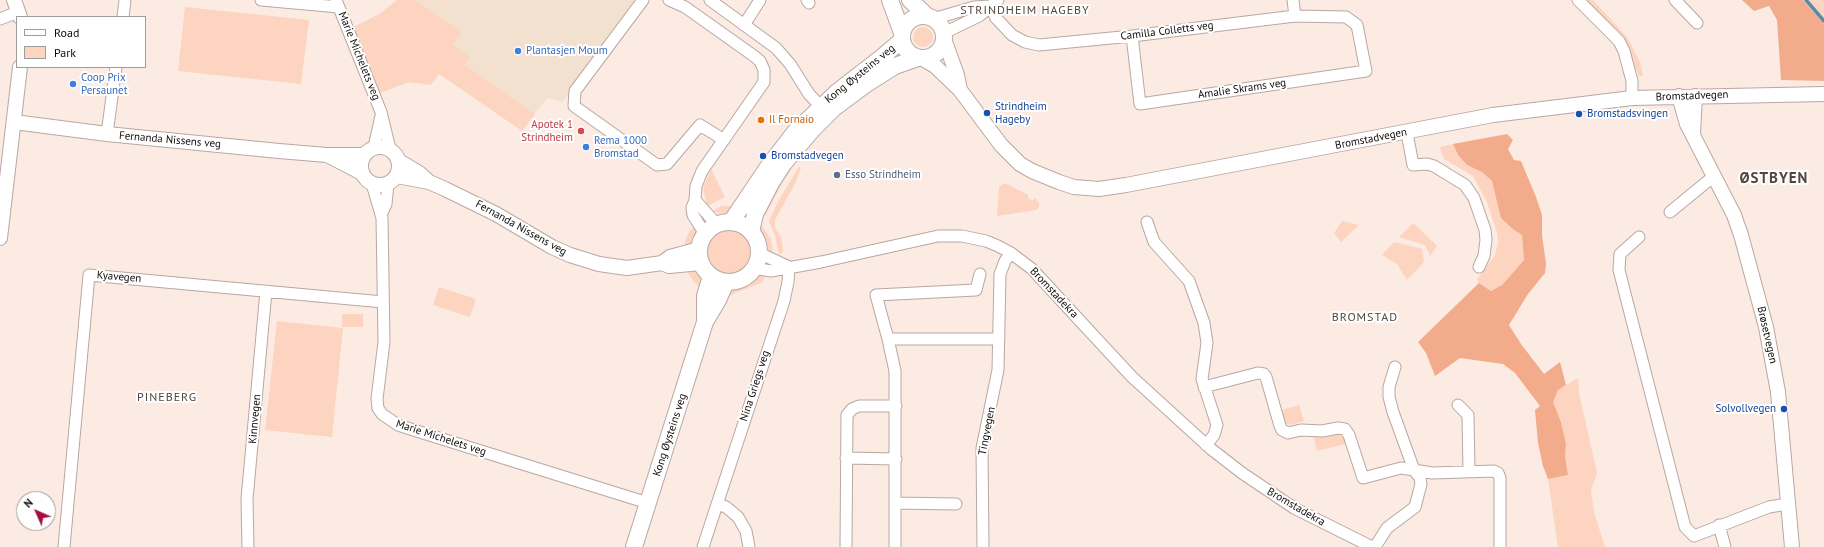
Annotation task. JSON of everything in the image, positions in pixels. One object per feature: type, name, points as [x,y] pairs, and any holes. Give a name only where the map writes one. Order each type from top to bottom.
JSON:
[{"type":"main road","points":[[890,0],[907,51],[920,58],[928,58],[941,49],[944,36],[939,23],[930,18],[910,0]]},
{"type":"main road","points":[[902,36],[905,27],[914,18],[930,18]]},
{"type":"main road","name":"Kong Øysteins veg","points":[[718,227],[780,150],[820,107],[902,36]]},
{"type":"main road","name":"Kong Øysteins veg","points":[[751,232],[755,214],[771,183],[784,163],[813,129],[834,108],[865,85],[895,66],[920,58]]},
{"type":"main road","points":[[718,227],[745,227],[751,232],[758,246],[756,261],[743,278],[726,282],[711,276],[700,256],[718,227]]},
{"type":"main road","name":"Kong Øysteins veg","points":[[705,322],[705,296],[711,276]]},
{"type":"main road","name":"Kong Øysteins veg","points":[[634,547],[705,322],[718,300],[726,282]]},
{"type":"street","points":[[123,16],[126,0]]},
{"type":"street","points":[[260,0],[338,4]]},
{"type":"street","points":[[643,0],[575,92],[574,106],[657,165],[667,164],[700,125],[724,140]]},
{"type":"street","points":[[669,0],[684,7],[754,56],[762,65],[764,70],[764,82],[698,179],[694,194],[695,200],[692,208],[693,215],[718,227]]},
{"type":"street","points":[[710,0],[766,40],[783,56],[790,64],[809,94],[820,107]]},
{"type":"street","points":[[744,25],[760,0]]},
{"type":"street","points":[[1293,0],[1295,16]]},
{"type":"street","points":[[1578,0],[1619,41],[1624,50],[1632,81],[1632,98]]},
{"type":"street","points":[[1675,0],[1697,23]]},
{"type":"street","points":[[930,18],[994,3]]},
{"type":"street","points":[[944,36],[979,16],[994,3]]},
{"type":"street","name":"Camilla Colletts veg","points":[[994,3],[996,18],[1012,35],[1025,42],[1039,45],[1132,36],[1295,16],[1346,17],[1357,25]]},
{"type":"street","name":"Marie Michelets veg","points":[[338,4],[382,112],[390,149]]},
{"type":"street","points":[[0,19],[17,10]]},
{"type":"street","name":"Amalie Skrams veg","points":[[1132,36],[1140,104],[1366,71],[1357,25]]},
{"type":"street","name":"Bromstadvegen","points":[[944,36],[957,75],[960,90]]},
{"type":"street","name":"Bromstadvegen","points":[[920,58],[935,66],[960,90],[989,131],[1010,156],[1032,172],[1074,187],[1099,188],[1126,185],[1407,133],[1493,115],[1632,98],[1824,94]]},
{"type":"street","points":[[0,238],[20,68]]},
{"type":"street","points":[[107,134],[116,68]]},
{"type":"street","name":"Brøsetvegen","points":[[1679,96],[1687,124],[1734,215],[1741,235],[1766,328],[1778,392],[1792,547]]},
{"type":"street","points":[[1693,135],[1695,96]]},
{"type":"street","name":"Marie Michelets veg","points":[[369,151],[382,112]]},
{"type":"street","name":"Fernanda Nissens veg","points":[[14,122],[107,134],[327,155],[369,151]]},
{"type":"street","points":[[1407,133],[1413,165],[1427,164],[1434,166],[1465,185],[1474,198],[1485,230],[1486,240],[1484,256],[1479,267]]},
{"type":"street","points":[[385,147],[390,149],[397,156],[400,167],[393,180],[377,186],[372,184],[364,177],[362,173],[362,160],[369,151],[385,147]]},
{"type":"street","name":"Fernanda Nissens veg","points":[[327,155],[362,173]]},
{"type":"street","name":"Fernanda Nissens veg","points":[[399,161],[419,173],[429,182],[463,197],[552,246],[584,260],[627,268],[662,263],[670,257],[700,256]]},
{"type":"street","points":[[1670,212],[1714,176]]},
{"type":"street","name":"Marie Michelets veg","points":[[381,215],[393,180]]},
{"type":"street","name":"Fernanda Nissens veg","points":[[393,180],[429,182]]},
{"type":"street","name":"Marie Michelets veg","points":[[372,184],[381,215],[383,357],[377,399],[378,408],[388,420],[423,433],[648,503]]},
{"type":"street","points":[[695,200],[718,227]]},
{"type":"street","points":[[1147,222],[1154,242],[1185,275],[1192,289],[1206,334],[1206,350],[1202,370],[1204,388],[1217,425],[1214,435],[1206,445]]},
{"type":"street","name":"Bromstadekra","points":[[756,261],[771,271],[821,262],[923,239],[950,235],[986,241],[1011,253],[1032,269],[1132,377],[1206,445],[1242,473],[1294,508],[1372,547]]},
{"type":"street","points":[[1639,237],[1620,254],[1618,270],[1685,527],[1694,536],[1719,525],[1769,507],[1787,504]]},
{"type":"street","name":"Tingvegen","points":[[982,547],[982,448],[997,382],[1000,274],[1011,253]]},
{"type":"street","points":[[756,261],[789,267]]},
{"type":"street","name":"Nina Griegs veg","points":[[703,547],[784,301],[789,267]]},
{"type":"street","points":[[895,547],[895,371],[876,295],[976,290],[980,274]]},
{"type":"street","name":"Kyavegen","points":[[64,547],[89,275],[383,302]]},
{"type":"street","name":"Kinnvegen","points":[[248,547],[248,499],[266,291]]},
{"type":"street","points":[[888,339],[999,339]]},
{"type":"street","points":[[1375,547],[1387,528],[1415,507],[1421,484],[1420,478],[1414,470],[1393,412],[1389,387],[1395,367]]},
{"type":"street","points":[[1204,388],[1261,373],[1266,377],[1280,426],[1285,432],[1328,430],[1338,428],[1345,429],[1349,435],[1363,478],[1401,468],[1432,472],[1494,471],[1498,473],[1500,478],[1500,547]]},
{"type":"street","points":[[1458,405],[1468,415],[1469,471]]},
{"type":"street","points":[[846,547],[846,418],[849,412],[860,406],[896,406]]},
{"type":"street","points":[[846,458],[896,459]]},
{"type":"street","points":[[896,503],[956,504]]},
{"type":"street","points":[[717,504],[726,507],[738,517],[746,531],[748,547]]},
{"type":"street","points":[[1719,525],[1725,547]]},
{"type":"shaded area","name":"Plantasjen Moum","points":[[415,0],[639,0],[563,102],[547,98],[535,114],[465,65],[453,45],[462,32]]},
{"type":"shaded area","points":[[1742,0],[1803,0],[1824,24],[1824,81],[1781,80],[1777,20],[1769,6],[1754,11]]},
{"type":"shaded area","points":[[1507,134],[1513,140],[1508,149],[1514,160],[1521,161],[1542,215],[1542,235],[1546,264],[1545,273],[1528,294],[1509,325],[1521,344],[1544,374],[1560,362],[1566,385],[1558,390],[1553,402],[1561,422],[1566,444],[1565,456],[1568,475],[1548,479],[1543,466],[1538,443],[1535,410],[1540,406],[1515,373],[1503,364],[1460,358],[1435,376],[1426,353],[1418,342],[1479,283],[1491,291],[1502,285],[1524,260],[1522,235],[1501,218],[1492,181],[1482,172],[1467,165],[1458,155],[1453,144]]},
{"type":"green space","points":[[397,0],[415,0],[462,32],[453,45],[470,57],[465,65],[535,114],[522,131],[439,74],[431,85],[409,82],[375,95],[348,30],[381,13]]},
{"type":"green space","points":[[1586,0],[1593,0],[1627,37],[1640,62],[1643,76],[1639,76],[1625,43]]},
{"type":"green space","points":[[1808,0],[1824,0],[1824,18]]},
{"type":"green space","points":[[185,7],[309,20],[301,84],[178,71]]},
{"type":"green space","points":[[923,27],[930,30],[933,37],[930,44],[923,47],[916,44],[913,37],[916,30]]},
{"type":"green space","points":[[1453,144],[1458,155],[1467,165],[1482,172],[1492,181],[1496,196],[1514,230],[1522,235],[1524,260],[1502,285],[1491,291],[1479,283],[1477,279],[1495,255],[1498,242],[1497,232],[1487,202],[1473,176],[1444,159],[1440,147]]},
{"type":"green space","points":[[799,167],[801,168],[796,182],[775,220],[775,228],[781,237],[783,250],[782,253],[779,254],[775,236],[769,221],[779,200]]},
{"type":"green space","points":[[711,169],[725,197],[707,206],[703,189]]},
{"type":"green space","points":[[788,172],[765,216],[763,217],[760,215],[775,186]]},
{"type":"green space","points":[[1003,184],[1007,184],[1028,195],[1028,198],[1032,201],[1035,198],[1039,203],[1039,207],[1036,210],[997,216],[999,187]]},
{"type":"green space","points":[[722,206],[736,208],[730,213],[725,214],[712,211]]},
{"type":"green space","points":[[1342,221],[1359,225],[1341,242],[1334,233]]},
{"type":"green space","points":[[760,223],[771,239],[773,255],[763,249],[757,234]]},
{"type":"green space","points":[[1412,224],[1416,225],[1437,246],[1430,256],[1425,245],[1399,237]]},
{"type":"green space","points":[[694,226],[696,235],[694,242],[690,246],[685,246],[685,241],[689,232]]},
{"type":"green space","points":[[729,230],[741,234],[747,240],[751,252],[747,264],[741,270],[729,274],[717,270],[711,264],[707,252],[711,240],[717,234]]},
{"type":"green space","points":[[1394,242],[1422,249],[1424,262],[1407,280],[1397,264],[1382,255]]},
{"type":"green space","points":[[693,269],[701,279],[702,289],[689,275],[687,270]]},
{"type":"green space","points":[[767,274],[761,283],[728,297],[726,296],[735,287],[747,282],[756,275]]},
{"type":"green space","points":[[439,287],[476,299],[470,317],[433,305]]},
{"type":"green space","points":[[342,314],[363,314],[363,327],[342,327]]},
{"type":"green space","points":[[277,321],[343,328],[332,437],[265,430]]},
{"type":"green space","points":[[1578,378],[1579,393],[1597,473],[1591,490],[1594,512],[1605,547],[1558,547],[1548,479],[1568,475],[1565,456],[1566,444],[1561,422],[1553,402],[1558,390]]},
{"type":"green space","points":[[1299,405],[1304,421],[1290,425],[1285,423],[1282,410]]},
{"type":"green space","points":[[1313,433],[1327,436],[1338,433],[1343,437],[1346,444],[1317,451]]},
{"type":"waterway","points":[[1806,0],[1824,21]]},
{"type":"place","name":"Plantasjen Moum","points":[[518,51]]},
{"type":"place","name":"Coop Prix Persaunet","points":[[73,84]]},
{"type":"place","name":"Strindheim Hageby","points":[[987,113]]},
{"type":"place","name":"Bromstadsvingen","points":[[1579,114]]},
{"type":"place","name":"Il Fornaio","points":[[761,120]]},
{"type":"place","name":"Apotek 1 Strindheim","points":[[581,131]]},
{"type":"place","name":"Rema 1000 Bromstad","points":[[586,147]]},
{"type":"place","name":"Bromstadvegen","points":[[763,156]]},
{"type":"place","name":"Esso Strindheim","points":[[837,175]]},
{"type":"place","name":"Solvollvegen","points":[[1784,409]]},
{"type":"district","name":"STRINDHEIM HAGEBY","points":[[1025,11]]},
{"type":"district","name":"ØSTBYEN","points":[[1774,179]]},
{"type":"district","name":"BROMSTAD","points":[[1365,318]]},
{"type":"district","name":"PINEBERG","points":[[167,398]]}]
